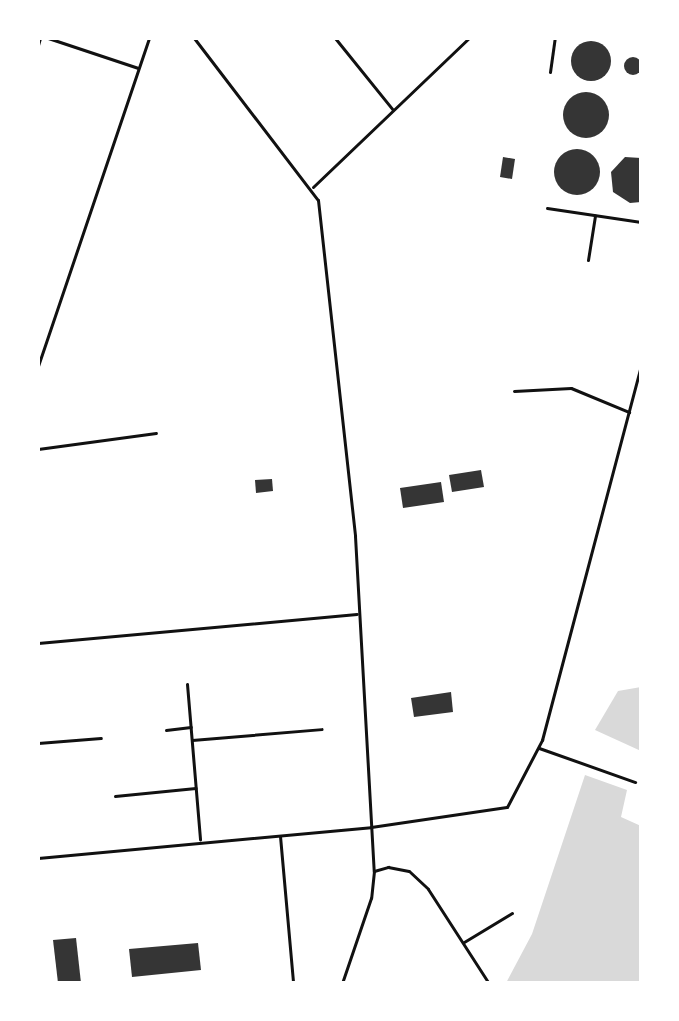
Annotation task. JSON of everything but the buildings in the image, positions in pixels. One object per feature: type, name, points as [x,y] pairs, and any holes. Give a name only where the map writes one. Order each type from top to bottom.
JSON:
[{"type":"lane","points":[[38,45],[40,38]]},
{"type":"lane","points":[[48,38],[138,68]]},
{"type":"lane","points":[[38,366],[149,38]]},
{"type":"lane","points":[[194,38],[313,187],[318,200],[355,536],[357,614],[374,871],[364,922],[342,983]]},
{"type":"lane","points":[[335,38],[393,110]]},
{"type":"lane","points":[[313,187],[469,38]]},
{"type":"lane","points":[[550,72],[555,38]]},
{"type":"lane","points":[[547,208],[641,222]]},
{"type":"lane","points":[[588,260],[595,216]]},
{"type":"lane","points":[[38,335],[48,338]]},
{"type":"lane","points":[[38,858],[200,840],[371,827],[501,810],[512,800],[539,748],[641,369]]},
{"type":"lane","points":[[514,391],[571,388],[629,412]]},
{"type":"lane","points":[[38,449],[156,433]]},
{"type":"lane","points":[[38,643],[357,614]]},
{"type":"lane","points":[[187,684],[200,840]]},
{"type":"lane","points":[[166,730],[191,727]]},
{"type":"lane","points":[[192,740],[322,729]]},
{"type":"lane","points":[[38,743],[101,738]]},
{"type":"lane","points":[[539,748],[635,782]]},
{"type":"lane","points":[[115,796],[196,788]]},
{"type":"lane","points":[[280,836],[293,983]]},
{"type":"lane","points":[[374,871],[409,871],[446,911],[488,982]]},
{"type":"lane","points":[[464,942],[512,913]]},
{"type":"shaded area","points":[[641,687],[641,751],[595,730],[618,691]]},
{"type":"shaded area","points":[[585,775],[627,790],[621,817],[641,826],[641,983],[506,983],[532,934]]}]
